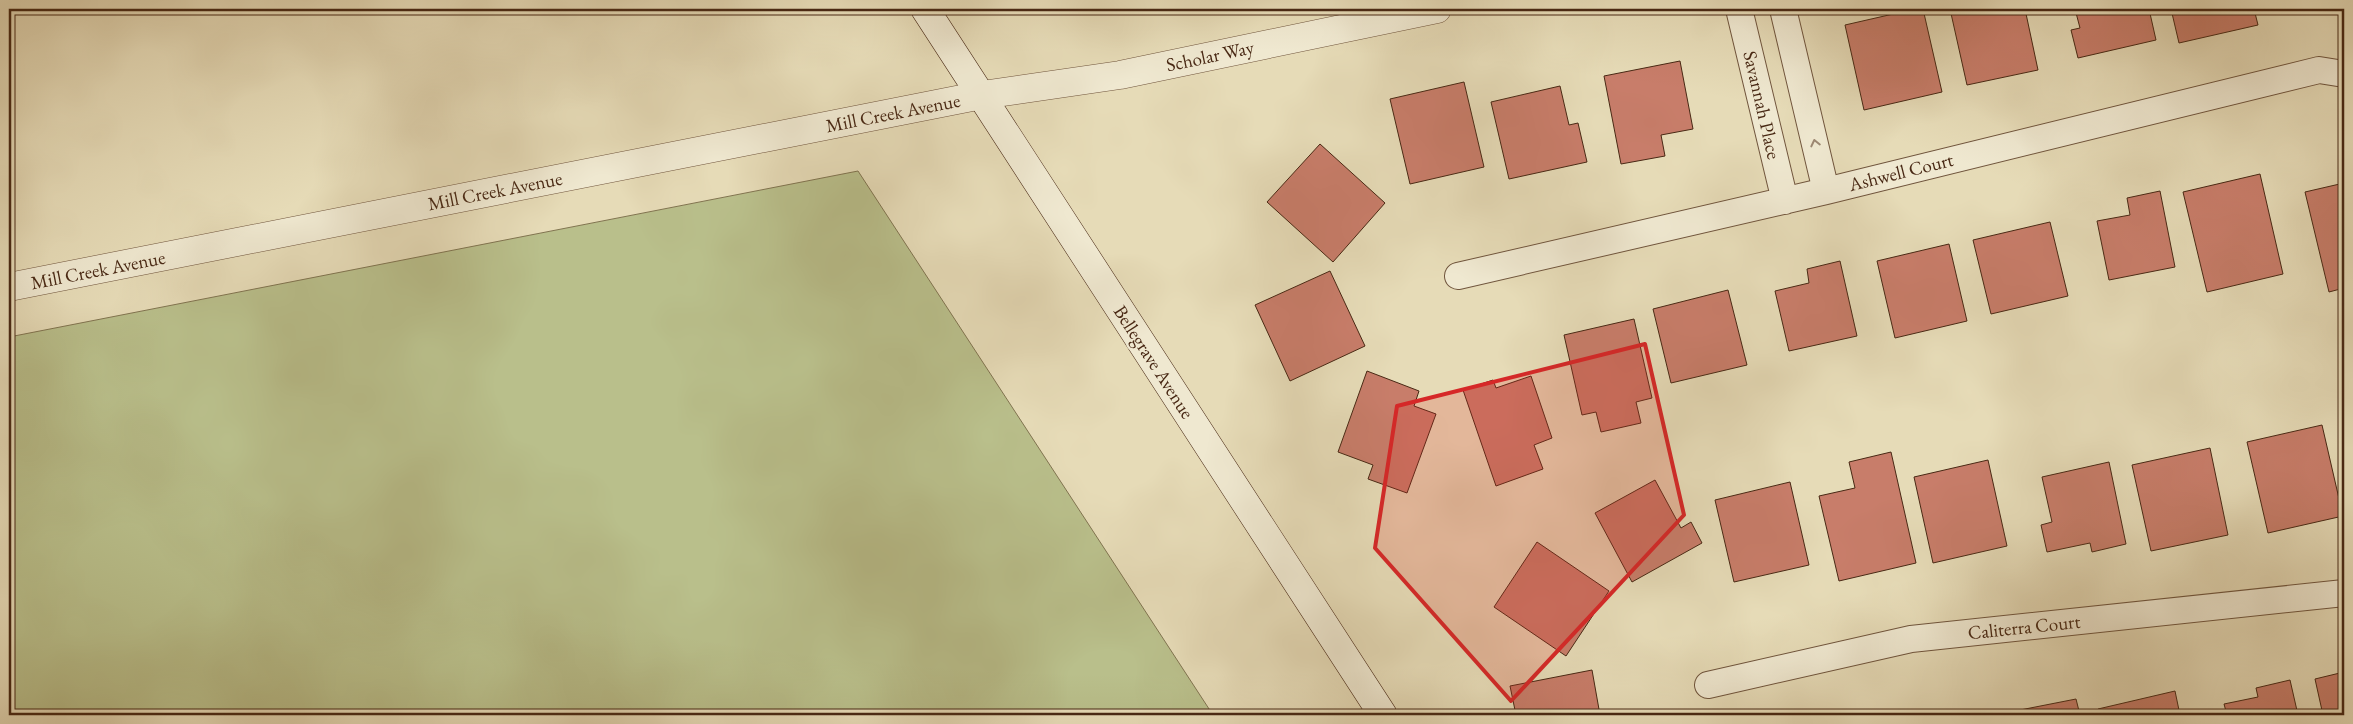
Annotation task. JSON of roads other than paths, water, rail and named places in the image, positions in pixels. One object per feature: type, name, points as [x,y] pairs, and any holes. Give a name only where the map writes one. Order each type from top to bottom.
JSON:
[{"type":"street","name":"Bellegrave Avenue","points":[[925,9],[1383,715]]},
{"type":"street","name":"Scholar Way","points":[[982,95],[1120,75],[1437,9]]},
{"type":"street","name":"Savannah Place","points":[[1739,9],[1785,201]]},
{"type":"street","points":[[1783,9],[1826,191]]},
{"type":"street","name":"Ashwell Court","points":[[1458,276],[1785,201],[2319,70],[2344,74]]},
{"type":"street","name":"Mill Creek Avenue","points":[[9,287],[982,95]]},
{"type":"street","name":"Caliterra Court","points":[[1708,685],[1911,639],[2344,593]]}]
